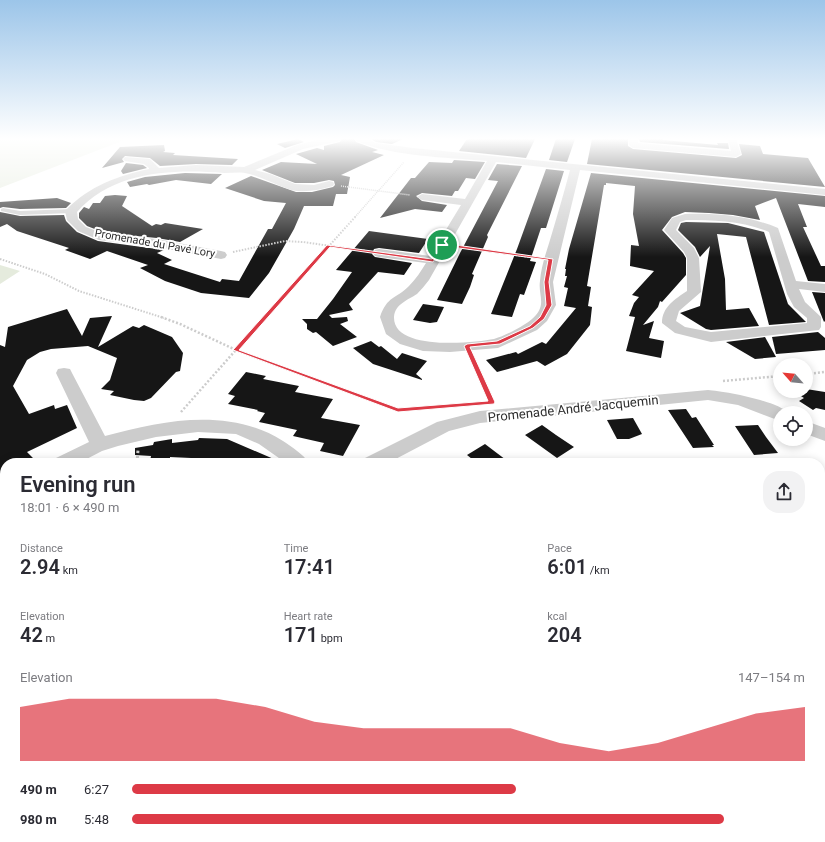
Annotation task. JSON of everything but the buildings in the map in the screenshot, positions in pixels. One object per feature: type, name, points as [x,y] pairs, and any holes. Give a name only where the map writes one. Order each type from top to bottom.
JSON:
[{"type":"street","points":[[71,211],[84,198],[103,186],[130,178]]},
{"type":"street","points":[[272,178],[293,187],[314,188],[329,184]]},
{"type":"street","points":[[481,178],[422,280],[413,290],[397,300],[390,308],[387,317],[392,331],[405,341],[423,346],[450,347],[498,343],[532,327],[542,318],[549,305],[546,282],[550,259],[573,178]]},
{"type":"street","points":[[688,178],[825,192]]},
{"type":"street","points":[[422,197],[466,202]]},
{"type":"street","name":"Promenade du Pavé Lory","points":[[71,211],[73,220],[82,230],[103,237],[157,243],[221,255]]},
{"type":"street","points":[[698,217],[763,225],[774,230],[791,284],[799,304],[814,317],[814,327],[711,337],[680,330],[669,323],[668,316],[672,310],[694,292],[694,264],[690,251],[670,230],[676,220],[698,217]]},
{"type":"street","points":[[379,253],[433,260]]},
{"type":"street","points":[[791,284],[825,288]]},
{"type":"street","points":[[64,373],[100,445]]},
{"type":"street","name":"Promenade André Jacquemin","points":[[382,458],[443,426],[480,417],[708,395],[726,396],[743,400],[773,412]]},
{"type":"street","points":[[73,458],[100,445],[139,434],[168,428],[218,425],[252,432],[285,451],[293,458]]},
{"type":"street","points":[[813,430],[825,435]]},
{"type":"lane","points":[[3,210],[20,213],[71,211]]},
{"type":"path","points":[[168,428],[388,178]]},
{"type":"path","points":[[329,184],[422,197]]},
{"type":"path","points":[[221,255],[264,244],[285,241],[379,253]]},
{"type":"path","points":[[442,245],[550,259]]},
{"type":"path","points":[[0,260],[45,274],[79,291],[180,324],[236,350],[398,410],[468,404]]},
{"type":"path","points":[[467,346],[492,402],[484,403]]},
{"type":"path","points":[[813,373],[825,372]]},
{"type":"path","points":[[718,382],[773,377]]},
{"type":"shaded area","points":[[0,178],[25,178],[0,188]]},
{"type":"shaded area","points":[[0,265],[20,271],[0,284]]},
{"type":"route","points":[[442,245],[550,259],[546,282],[549,305],[542,318],[532,327],[498,343],[467,346],[492,402],[398,410],[236,350],[329,246],[433,260],[442,245]]}]
